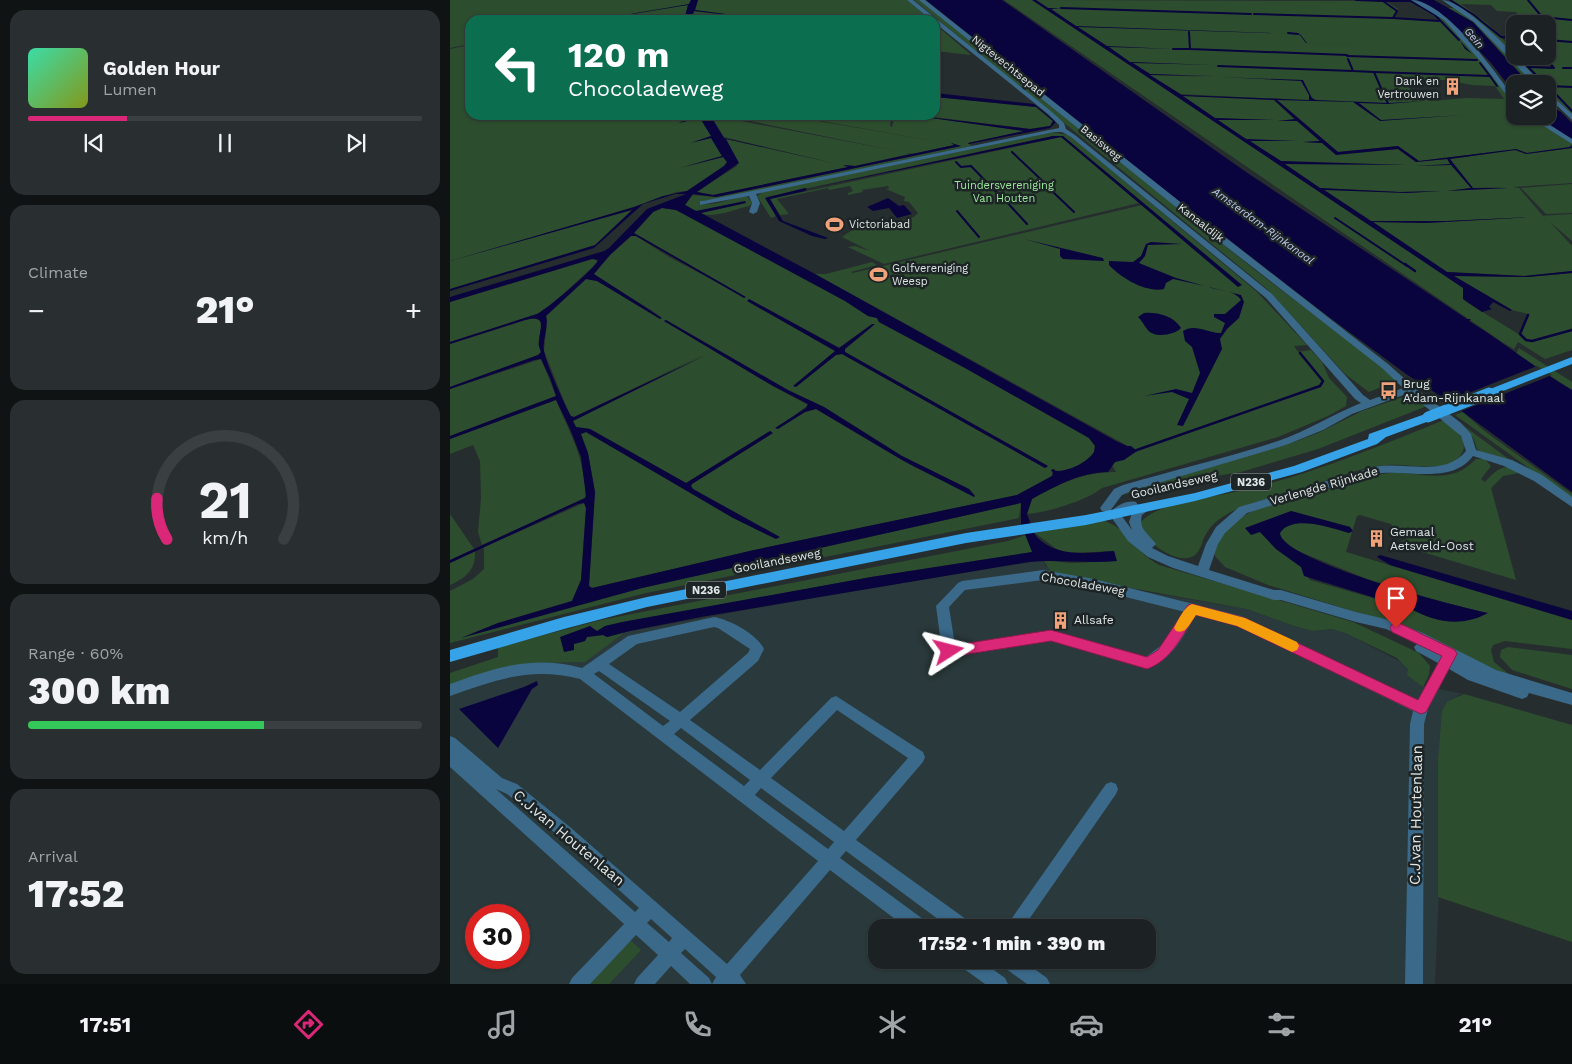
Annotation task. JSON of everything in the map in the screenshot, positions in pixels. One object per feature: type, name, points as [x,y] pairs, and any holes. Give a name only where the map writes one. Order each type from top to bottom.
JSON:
[{"type":"main road","name":"Gooilandseweg","points":[[450,656],[608,611],[966,538],[1110,511],[1246,478],[1381,435],[1569,361]]},
{"type":"main road","name":"Gooilandseweg","points":[[1110,511],[1147,507],[1195,497],[1298,469],[1356,448],[1381,435]]},
{"type":"street","name":"Nigtevechtsepad","points":[[910,0],[929,15]]},
{"type":"street","name":"Kanaaldijk","points":[[922,0],[1457,425],[1468,438],[1471,452]]},
{"type":"street","points":[[1414,0],[1446,20],[1485,62],[1506,91]]},
{"type":"street","points":[[1446,0],[1484,28],[1529,75]]},
{"type":"street","name":"Nigtevechtsepad","points":[[940,24],[1050,113],[1062,124],[1063,130]]},
{"type":"street","points":[[1556,102],[1572,118]]},
{"type":"street","points":[[1545,125],[1572,142]]},
{"type":"street","name":"Basisweg","points":[[704,203],[1044,132],[1063,130],[1073,136],[1269,296],[1359,397],[1369,404]]},
{"type":"street","points":[[752,193],[756,203],[753,212]]},
{"type":"street","points":[[1203,570],[1161,560],[1127,533],[1110,511],[1118,492],[1282,443],[1319,428],[1348,412],[1410,389]]},
{"type":"street","points":[[1471,452],[1508,463],[1531,474],[1572,503]]},
{"type":"street","name":"Verlengde Rijnkade","points":[[1203,570],[1216,533],[1228,520],[1243,510],[1368,472],[1392,468],[1445,470],[1456,467],[1465,461],[1471,452]]},
{"type":"street","points":[[1147,507],[1141,509],[1135,517],[1136,529],[1162,552],[1175,559],[1274,595],[1281,595],[1356,617],[1366,623],[1497,677],[1572,699]]},
{"type":"street","name":"Chocoladeweg","points":[[1192,609],[1163,654],[1154,661],[1147,663],[1051,636],[949,651],[942,606],[962,586],[1043,575],[1094,584],[1241,621],[1421,708]]},
{"type":"street","points":[[584,674],[638,637],[714,622],[721,623],[755,644],[757,652],[754,657],[663,735]]},
{"type":"street","points":[[1448,657],[1495,685],[1534,697],[1572,703]]},
{"type":"street","name":"C.J.van Houtenlaan","points":[[1414,984],[1417,724],[1421,708],[1448,657]]},
{"type":"street","points":[[598,664],[680,720],[846,839],[952,919]]},
{"type":"street","points":[[450,690],[516,669],[548,666],[567,668],[584,674],[909,919]]},
{"type":"street","name":"C.J.van Houtenlaan","points":[[454,759],[497,783],[512,789],[565,832],[683,937],[728,981],[828,859],[918,757],[836,702],[744,796]]},
{"type":"street","name":"C.J.van Houtenlaan","points":[[450,742],[454,759],[703,984]]},
{"type":"street","points":[[1019,919],[1111,789]]},
{"type":"street","points":[[578,984],[650,908]]},
{"type":"street","points":[[644,984],[683,937]]},
{"type":"street","points":[[978,969],[999,984]]},
{"type":"street","points":[[1020,969],[1041,984]]},
{"type":"shaded area","points":[[1043,560],[1045,565],[1071,579],[1247,609],[1313,631],[1332,629],[1345,633],[1403,663],[1422,686],[1464,694],[1458,695],[1438,760],[1439,888],[1435,984],[450,984],[450,686],[625,632],[824,596]]},
{"type":"green space","points":[[450,0],[691,0],[689,4],[684,6],[688,5],[685,15],[628,15],[668,7],[624,15],[465,15],[465,45],[450,48]]},
{"type":"green space","points":[[698,0],[907,0],[925,15],[728,15],[695,10]]},
{"type":"green space","points":[[914,0],[920,0],[939,15],[932,15]]},
{"type":"green space","points":[[1004,0],[1032,0],[1464,288],[1463,299],[1520,335],[1528,314],[1512,310],[1454,276],[1528,277],[1572,273],[1572,350],[1545,359],[1518,342],[1514,349],[1502,342]]},
{"type":"green space","points":[[1036,0],[1386,1],[1398,9],[1394,19],[1442,21],[1409,0],[1413,0],[1443,18],[1496,77],[1506,92],[1506,125],[1544,125],[1572,144],[1570,147],[1527,153],[1514,150],[1526,154],[1572,148],[1572,183],[1513,187],[1519,188],[1543,216],[1572,214],[1572,241],[1550,222],[1572,246],[1572,271],[1524,276],[1447,272],[1373,222],[1426,223],[1532,217],[1447,221],[1371,221],[1323,189],[1406,193],[1442,191],[1400,192],[1320,188],[1284,164],[1408,165],[1281,161],[1217,120],[1274,120],[1215,118],[1182,96],[1258,98],[1180,94],[1149,75],[1215,77],[1150,74],[1132,63],[1151,63],[1130,62]],"holes":[[[1447,80],[1472,85],[1495,86],[1504,99],[1468,98],[1430,101],[1427,92],[1412,92],[1405,81]],[[1267,99],[1285,99],[1277,100],[1338,152],[1398,146],[1419,161],[1511,150],[1449,159],[1473,188],[1507,187],[1447,191],[1471,188],[1448,159],[1416,162],[1398,149],[1336,154],[1322,143],[1305,142],[1320,141],[1297,121],[1278,121],[1295,120],[1274,100]]]},
{"type":"green space","points":[[1448,0],[1572,0],[1572,114],[1556,99],[1556,75],[1521,75],[1513,65],[1555,68],[1552,65],[1556,65],[1556,15],[1518,15],[1516,12],[1497,11],[1491,5],[1461,4],[1487,23],[1506,43],[1506,58],[1473,22],[1447,8],[1456,8],[1482,24]]},
{"type":"green space","points":[[694,11],[727,15],[693,15]]},
{"type":"green space","points":[[940,16],[1255,270],[1390,373],[1396,381],[1369,392],[1345,374],[1267,289],[940,21]]},
{"type":"green space","points":[[940,28],[971,55],[940,52]]},
{"type":"green space","points":[[465,46],[465,120],[686,120],[679,123],[701,120],[711,136],[692,142],[711,138],[722,156],[682,168],[723,157],[727,162],[687,191],[676,192],[634,207],[511,244],[633,209],[595,246],[450,289],[450,49]]},
{"type":"green space","points":[[940,97],[1036,107],[1053,121],[1050,126],[1030,129],[940,118]]},
{"type":"green space","points":[[940,119],[1025,131],[968,143],[972,146],[701,202],[700,204],[710,204],[743,196],[748,197],[752,203],[749,206],[724,213],[705,215],[700,213],[746,203],[696,211],[685,205],[692,195],[716,197],[961,146],[951,143],[955,145],[915,154],[907,153],[909,154],[855,166],[843,165],[848,167],[713,195],[696,192],[737,166],[726,139],[837,164],[724,137],[713,120],[736,120],[902,152],[745,120],[812,120],[945,143],[816,120],[891,120],[890,126],[892,127],[894,120]]},
{"type":"green space","points":[[1052,132],[1069,135],[1256,291],[1307,345],[1294,346],[1298,352],[1311,350],[1322,362],[1329,378],[1347,397],[1346,406],[1328,416],[1278,437],[1102,488],[1096,493],[1077,501],[1027,514],[1032,499],[1072,479],[1093,474],[1116,472],[1112,465],[1137,451],[815,274],[826,274],[872,262],[877,265],[851,272],[853,273],[1142,205],[1147,209],[1063,136],[1053,136],[766,197],[776,216],[771,218],[757,196],[763,192]]},
{"type":"green space","name":"Tuindersvereniging Van Houten","points":[[1061,137],[1139,203],[884,264],[848,247],[855,246],[870,251],[842,237],[868,219],[881,225],[914,217],[918,213],[909,202],[904,201],[905,197],[886,189],[889,188],[888,186],[862,190],[863,192],[848,195],[848,193],[853,191],[850,186],[829,190],[828,188],[777,199],[789,214],[780,215],[770,199]]},
{"type":"green space","points":[[1572,184],[1572,213],[1546,214],[1521,188]]},
{"type":"green space","points":[[662,208],[676,210],[845,301],[868,316],[877,318],[879,322],[1089,438],[1095,446],[1094,452],[1087,460],[1075,467],[1063,471],[1053,469],[1052,476],[1017,495],[754,550],[592,588],[589,586],[595,492],[588,453],[580,434],[586,432],[776,539],[691,486],[772,433],[770,431],[686,483],[590,429],[576,427],[573,421],[705,354],[574,417],[570,416],[544,351],[546,316],[586,279],[597,281],[662,317],[593,274],[631,236],[636,236],[669,257],[745,297],[634,233],[653,212]],"holes":[[[749,299],[840,348],[874,325],[845,349],[845,352],[1048,466],[1045,468],[842,354],[836,355],[794,386],[836,351],[748,301]],[[666,320],[778,386],[824,407],[902,456],[969,489],[975,496],[914,467],[816,409],[805,412],[777,429],[808,405],[664,321]]]},
{"type":"green space","points":[[592,259],[598,262],[547,309],[537,314],[450,342],[450,302]]},
{"type":"green space","points":[[535,317],[542,322],[538,344],[541,352],[538,355],[450,387],[450,344]]},
{"type":"green space","points":[[1519,348],[1572,382],[1572,390],[1516,354]]},
{"type":"green space","points":[[541,359],[556,396],[450,436],[450,389]]},
{"type":"green space","points":[[1412,394],[1427,406],[1318,449],[1241,472],[1148,487],[1122,495],[1132,489],[1286,445],[1318,433],[1362,411]]},
{"type":"green space","points":[[556,400],[577,448],[585,486],[585,498],[482,545],[478,532],[481,499],[480,461],[473,445],[450,454],[450,439]]},
{"type":"green space","points":[[1463,412],[1483,430],[1572,494],[1572,499],[1455,415]]},
{"type":"green space","points":[[1452,417],[1510,460],[1483,453],[1477,449],[1471,435]]},
{"type":"green space","points":[[1444,420],[1457,431],[1463,440],[1463,451],[1454,461],[1446,465],[1436,466],[1387,465],[1373,467],[1244,506],[1216,521],[1205,536],[1198,551],[1192,557],[1181,558],[1156,547],[1150,541],[1140,523],[1156,511],[1167,507],[1253,488],[1309,472]]},
{"type":"green space","points":[[1476,459],[1485,459],[1491,466],[1481,479],[1485,482],[1496,471],[1505,467],[1514,469],[1519,473],[1503,476],[1491,488],[1516,580],[1399,545],[1399,542],[1407,539],[1397,529],[1394,530],[1391,524],[1360,515],[1357,516],[1346,552],[1572,620],[1572,649],[1505,641],[1493,645],[1491,650],[1494,662],[1516,680],[1369,616],[1268,585],[1225,567],[1215,556],[1217,544],[1228,529],[1242,517],[1265,506],[1389,473],[1435,476],[1456,473],[1466,468]],"holes":[[[1291,511],[1350,527],[1349,533],[1314,524],[1296,523],[1281,530],[1279,536],[1293,549],[1367,579],[1414,595],[1487,613],[1457,621],[1441,620],[1411,609],[1310,580],[1301,567],[1276,549],[1260,532]]]},
{"type":"green space","points":[[584,503],[586,508],[581,580],[572,601],[498,623],[468,635],[642,588],[1021,503],[1019,518],[646,593],[450,643],[450,591],[473,579],[484,569],[484,547]]},
{"type":"green space","points":[[450,514],[474,549],[450,560]]},
{"type":"green space","points":[[1102,520],[1119,529],[1143,553],[1159,565],[1353,622],[1419,653],[1430,666],[1429,675],[1423,687],[1407,675],[1408,669],[1397,658],[1345,633],[1332,629],[1313,631],[1247,609],[1053,574],[1043,560],[1071,563],[1116,561],[1114,551],[1069,553],[1059,551],[1035,533]]},
{"type":"green space","points":[[1026,535],[1033,552],[871,577],[606,626],[574,644],[585,641],[587,637],[603,635],[607,637],[625,632],[585,662],[529,663],[450,686],[450,673],[498,657],[498,647],[601,620],[1008,541]]},
{"type":"green space","points":[[475,551],[472,568],[465,576],[450,585],[450,563]]},
{"type":"green space","points":[[1508,647],[1572,655],[1572,689],[1512,670],[1500,657],[1501,650]]},
{"type":"green space","points":[[1464,694],[1572,725],[1572,942],[1438,897],[1438,760],[1442,711],[1447,702]]},
{"type":"green space","points":[[630,940],[641,950],[609,984],[588,984]]},
{"type":"water","points":[[691,0],[698,0],[695,10],[734,15],[694,11],[693,15],[686,15],[688,5],[626,15],[689,4]]},
{"type":"water","name":"Amsterdam-Rijnkanaal","points":[[926,0],[1002,0],[1246,172],[1467,319],[1471,319],[1469,321],[1572,390],[1572,492],[1329,317],[1175,198]]},
{"type":"water","points":[[1032,0],[1036,0],[1048,8],[1061,8],[1051,9],[1076,26],[1300,34],[1307,43],[1465,49],[1306,43],[1299,34],[1078,27],[1107,46],[1173,49],[1109,47],[1130,62],[1214,65],[1133,63],[1150,74],[1215,76],[1150,75],[1182,95],[1309,100],[1309,95],[1301,81],[1219,77],[1303,80],[1312,98],[1316,100],[1389,103],[1425,101],[1387,104],[1359,103],[1381,120],[1463,115],[1380,121],[1353,102],[1277,100],[1338,152],[1398,146],[1419,161],[1516,149],[1527,153],[1570,147],[1571,145],[1572,148],[1526,154],[1516,150],[1450,159],[1473,188],[1509,188],[1447,191],[1471,188],[1451,165],[1414,166],[1450,164],[1447,159],[1416,162],[1398,149],[1336,155],[1322,143],[1302,142],[1320,141],[1297,121],[1278,121],[1295,119],[1274,100],[1183,96],[1215,118],[1274,120],[1218,120],[1246,139],[1297,141],[1250,141],[1281,161],[1408,165],[1285,164],[1320,188],[1400,192],[1442,191],[1406,193],[1324,190],[1371,221],[1447,221],[1533,217],[1426,223],[1373,222],[1447,272],[1524,276],[1572,271],[1572,273],[1528,277],[1454,276],[1512,310],[1510,311],[1493,302],[1489,307],[1492,309],[1482,312],[1463,299],[1463,288]]},
{"type":"water","name":"Gein","points":[[1417,0],[1434,0],[1473,22],[1506,58],[1506,65],[1512,65],[1521,75],[1506,75],[1506,82],[1491,63],[1447,18]]},
{"type":"water","points":[[940,94],[1034,104],[1056,122],[1050,128],[969,144],[1024,131],[940,118],[1030,129],[1050,126],[1053,121],[1036,107],[940,97]]},
{"type":"water","points":[[1556,109],[1572,123],[1572,139],[1549,125],[1556,125]]},
{"type":"water","points":[[701,120],[713,120],[724,138],[838,164],[726,139],[739,163],[697,192],[713,195],[848,167],[843,165],[855,166],[954,145],[951,143],[961,146],[716,197],[693,194],[685,205],[696,211],[745,201],[746,203],[701,213],[1116,441],[1131,446],[1137,451],[1124,460],[1115,462],[1108,472],[1078,477],[1032,499],[1027,514],[1036,536],[1053,548],[1083,553],[1114,551],[1117,561],[1029,562],[701,617],[607,637],[603,635],[587,637],[585,641],[574,644],[574,650],[564,652],[560,637],[590,626],[597,631],[605,626],[622,622],[871,577],[1032,552],[1021,524],[1021,503],[642,588],[461,638],[498,623],[572,601],[581,580],[586,508],[584,503],[578,504],[450,563],[450,560],[586,496],[581,457],[556,400],[450,439],[450,436],[556,396],[541,359],[450,389],[450,387],[538,355],[541,352],[539,339],[541,323],[539,320],[525,320],[450,344],[450,342],[537,314],[589,272],[598,260],[592,259],[450,302],[450,297],[604,251],[647,209],[686,194],[675,194],[643,204],[594,248],[450,291],[450,289],[595,245],[632,210],[450,261],[634,207],[663,196],[687,191],[727,162],[723,157],[679,168],[722,156],[711,138],[691,143],[711,136]],"holes":[[[662,208],[676,210],[845,301],[868,316],[877,318],[879,322],[1089,438],[1095,446],[1094,452],[1087,460],[1072,468],[1061,471],[1051,470],[1052,476],[1017,495],[754,550],[592,588],[589,586],[595,492],[588,453],[581,434],[586,432],[733,518],[776,539],[780,537],[693,489],[691,486],[773,433],[770,431],[686,483],[590,429],[576,427],[573,421],[706,355],[574,417],[571,416],[564,402],[544,351],[547,325],[546,316],[586,279],[597,281],[660,319],[662,318],[594,274],[610,255],[631,236],[636,236],[744,298],[746,297],[634,233],[653,212]]]},
{"type":"water","points":[[1053,136],[1063,136],[1242,285],[1238,287],[1061,137],[817,187]]},
{"type":"water","points":[[807,189],[805,191],[770,199],[783,221],[828,238],[812,236],[779,221],[765,198]]},
{"type":"water","points":[[888,198],[899,206],[904,205],[912,214],[897,218],[889,208],[873,211],[867,207]]},
{"type":"water","points":[[1024,239],[1103,258],[1104,261],[1063,259],[1060,256],[1060,249]]},
{"type":"water","points":[[1151,242],[1183,244],[1148,245],[1145,256],[1139,263],[1176,278],[1205,286],[1173,279],[1166,283],[1164,289],[1149,289],[1120,275],[1109,265],[1109,261],[1133,262],[1141,256],[1146,244]]},
{"type":"water","points":[[1227,291],[1241,295],[1244,302],[1239,318],[1227,329],[1220,339],[1222,349],[1183,426],[1177,425],[1189,399],[1172,392],[1144,396],[1176,389],[1192,393],[1200,373],[1192,347],[1185,341],[1183,331],[1196,328],[1221,333],[1225,323],[1214,317],[1214,314],[1225,314],[1241,300],[1235,294]]},
{"type":"water","points":[[749,299],[839,348],[872,324],[875,324],[845,349],[845,352],[1048,466],[1045,468],[842,354],[836,355],[796,387],[793,386],[835,351],[747,301]]},
{"type":"water","points":[[1144,313],[1154,313],[1170,318],[1181,328],[1174,333],[1154,334],[1147,329],[1138,317]]},
{"type":"water","points":[[666,320],[788,390],[824,407],[902,456],[969,489],[975,496],[902,460],[816,409],[805,412],[778,429],[775,428],[806,408],[808,404],[773,386],[664,321]]},
{"type":"water","points":[[1291,511],[1350,527],[1353,531],[1349,533],[1303,523],[1286,527],[1280,533],[1288,544],[1309,556],[1374,581],[1443,602],[1488,613],[1459,622],[1430,618],[1411,609],[1304,576],[1301,567],[1276,549],[1260,532],[1251,535],[1245,528]]},
{"type":"water","points":[[1380,555],[1572,611],[1572,620],[1390,565],[1377,557]]},
{"type":"water","points":[[537,681],[538,685],[532,689],[498,748],[459,709],[524,687]]},
{"type":"pier","points":[[1537,366],[1552,375],[1459,412],[1446,402]]},
{"type":"waterway","points":[[1356,0],[1383,1],[1397,11],[1393,18]]},
{"type":"waterway","points":[[1409,0],[1435,15],[1459,40]]},
{"type":"waterway","points":[[1450,0],[1474,15],[1501,37],[1506,37]]},
{"type":"waterway","points":[[1528,0],[1540,15]]},
{"type":"waterway","points":[[1384,1],[1410,1]]},
{"type":"waterway","points":[[1061,8],[1251,14]]},
{"type":"waterway","points":[[1254,14],[1393,18]]},
{"type":"waterway","points":[[1393,18],[1439,21]]},
{"type":"waterway","points":[[1556,18],[1572,20]]},
{"type":"waterway","points":[[1189,32],[1190,49]]},
{"type":"waterway","points":[[1288,33],[1298,34]]},
{"type":"waterway","points":[[1556,41],[1572,42]]},
{"type":"waterway","points":[[1173,49],[1190,49]]},
{"type":"waterway","points":[[1190,49],[1347,55]]},
{"type":"waterway","points":[[1347,56],[1477,60]]},
{"type":"waterway","points":[[1348,59],[1353,71]]},
{"type":"waterway","points":[[1480,63],[1490,76]]},
{"type":"waterway","points":[[1529,67],[1554,68],[1551,65]]},
{"type":"waterway","points":[[1218,66],[1353,71]]},
{"type":"waterway","points":[[1527,66],[1536,75]]},
{"type":"waterway","points":[[1563,68],[1572,68]]},
{"type":"waterway","points":[[1353,71],[1374,72]]},
{"type":"waterway","points":[[1374,72],[1490,76]]},
{"type":"waterway","points":[[1374,72],[1384,95]]},
{"type":"waterway","points":[[1490,76],[1497,86]]},
{"type":"waterway","points":[[1572,87],[1548,86],[1572,111]]},
{"type":"waterway","points":[[1385,98],[1388,103]]},
{"type":"waterway","points":[[1012,152],[1049,187]]},
{"type":"waterway","points":[[956,162],[961,167],[971,166],[1002,198]]},
{"type":"waterway","points":[[1052,191],[1074,212]]},
{"type":"waterway","points":[[1005,200],[1027,224]]},
{"type":"waterway","points":[[957,211],[979,237]]},
{"type":"waterway","points":[[1335,218],[1407,266]]},
{"type":"waterway","points":[[1405,264],[1415,271]]},
{"type":"waterway","points":[[1528,315],[1520,334],[1526,340],[1532,341],[1572,330]]},
{"type":"waterway","points":[[1134,451],[1320,386],[1323,381],[1300,353]]},
{"type":"slow traffic","points":[[1180,628],[1192,609],[1241,621],[1292,646]]},
{"type":"place","name":"Dank en Vertrouwen","points":[[1453,87]]},
{"type":"place","name":"Victoriabad","points":[[835,224]]},
{"type":"place","name":"Golfvereniging Weesp","points":[[878,274]]},
{"type":"place","name":"Brug A'dam-Rijnkanaal","points":[[1389,391]]},
{"type":"place","name":"Gemaal Aetsveld-Oost","points":[[1376,539]]},
{"type":"place","name":"Allsafe","points":[[1060,620]]},
{"type":"route","points":[[949,651],[1051,636],[1147,663],[1154,661],[1163,654],[1192,609],[1241,621],[1421,708],[1450,654],[1396,628]]}]
